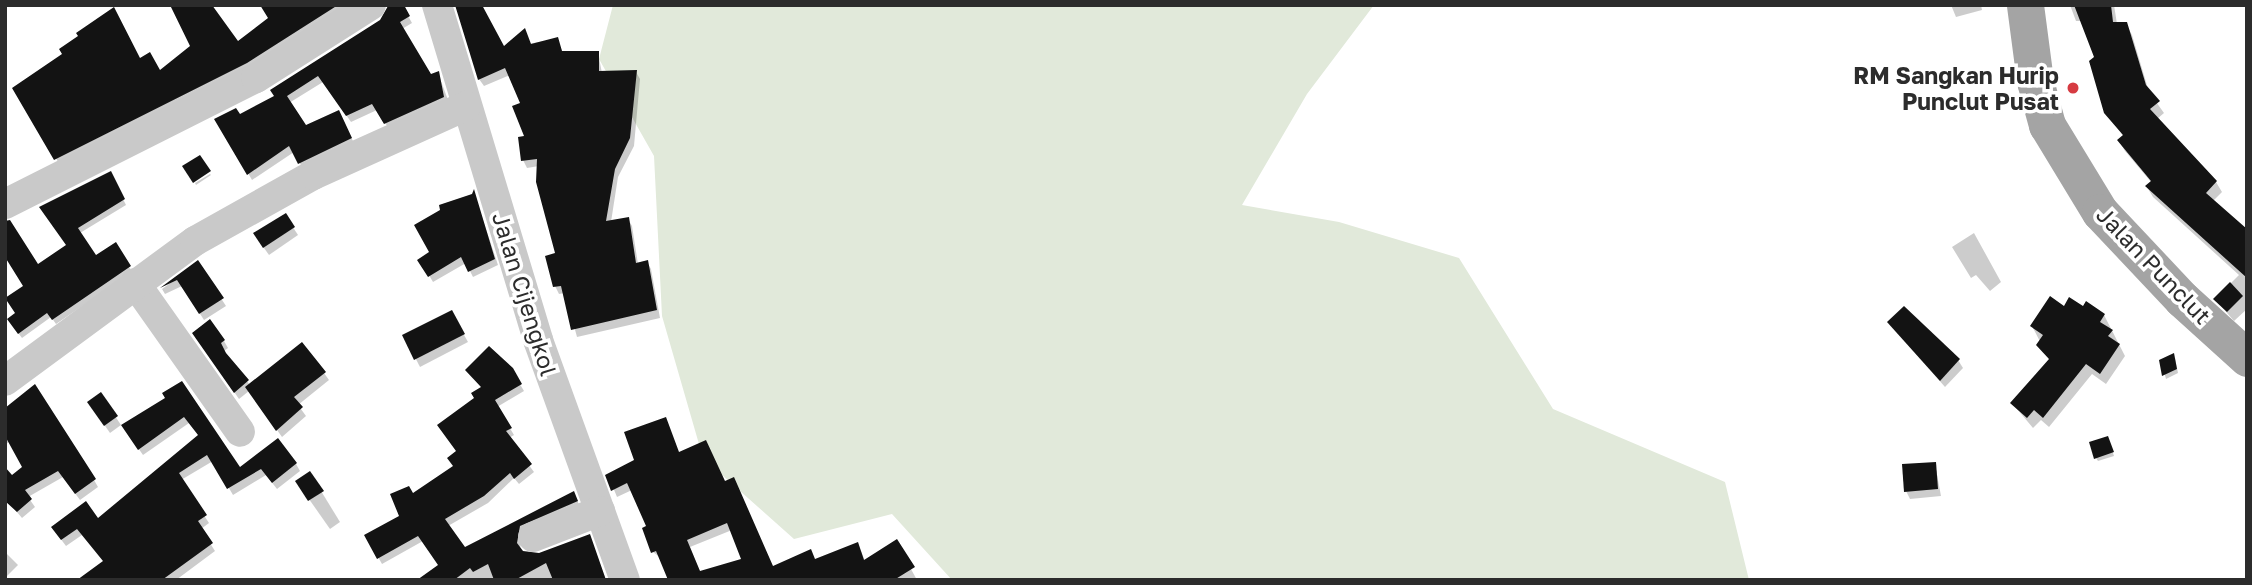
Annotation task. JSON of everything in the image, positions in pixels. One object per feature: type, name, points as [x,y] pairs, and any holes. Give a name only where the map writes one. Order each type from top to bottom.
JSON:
[{"type":"main road","name":"Jalan Punclut","points":[[2025,5],[2035,81],[2048,125],[2100,212],[2182,299],[2247,358]]},
{"type":"street","points":[[5,204],[256,78],[371,5]]},
{"type":"street","name":"Jalan Cijengkol","points":[[437,5],[538,340],[625,580]]},
{"type":"street","points":[[5,381],[195,241],[313,175],[466,106]]},
{"type":"street","points":[[135,284],[240,432]]},
{"type":"street","points":[[533,537],[600,511]]},
{"type":"green space","points":[[613,5],[1374,5],[1307,94],[1242,205],[1339,222],[1459,258],[1553,409],[1725,482],[1749,580],[952,580],[892,514],[794,539],[703,458],[662,316],[654,156],[599,59]]},
{"type":"building","points":[[170,5],[212,5],[238,41],[268,18],[260,5],[338,5],[247,63],[54,160],[12,88],[62,54],[59,49],[78,36],[76,33],[114,7],[140,58],[150,52],[160,70],[190,46]]},
{"type":"building","points":[[404,5],[410,16],[400,22],[431,74],[439,71],[444,97],[384,124],[372,104],[346,116],[318,76],[287,96],[306,125],[339,110],[352,138],[298,164],[289,146],[247,175],[214,119],[236,108],[240,114],[274,96],[270,90],[380,20],[388,6]]},
{"type":"building","points":[[455,5],[482,5],[504,46],[525,28],[531,44],[558,37],[562,51],[599,51],[599,71],[637,70],[630,138],[615,169],[606,221],[629,217],[636,263],[648,260],[657,310],[571,330],[561,286],[553,287],[545,256],[555,253],[536,182],[537,159],[521,161],[518,137],[524,136],[512,106],[520,103],[505,68],[478,80]]},
{"type":"building","points":[[2074,5],[2111,5],[2113,22],[2127,22],[2146,85],[2160,101],[2150,109],[2217,181],[2206,193],[2247,229],[2247,278],[2145,186],[2151,181],[2117,140],[2123,135],[2104,113],[2089,61],[2094,57]]},
{"type":"building","points":[[200,155],[211,171],[193,183],[182,166]]},
{"type":"building","points":[[111,171],[125,199],[78,228],[96,255],[116,242],[131,266],[52,320],[47,313],[18,334],[7,319],[15,313],[5,298],[23,286],[5,257],[5,221],[10,220],[38,264],[66,245],[39,207]]},
{"type":"building","points":[[474,189],[495,259],[468,272],[461,257],[428,277],[417,260],[429,252],[414,225],[440,210],[439,205],[472,194]]},
{"type":"building","points":[[286,213],[295,227],[263,248],[253,233]]},
{"type":"building","points":[[198,260],[224,298],[199,314],[177,280],[160,288]]},
{"type":"building","points":[[2230,282],[2243,296],[2227,312],[2213,299]]},
{"type":"building","points":[[2050,296],[2064,306],[2069,297],[2083,306],[2086,301],[2105,314],[2100,322],[2113,330],[2108,336],[2120,344],[2100,374],[2086,364],[2043,418],[2034,410],[2027,418],[2010,403],[2049,359],[2036,345],[2043,335],[2030,326]]},
{"type":"building","points":[[1904,306],[1960,359],[1940,381],[1887,322]]},
{"type":"building","points":[[452,310],[465,334],[414,360],[402,335]]},
{"type":"building","points":[[210,319],[225,340],[221,343],[226,353],[249,380],[234,393],[192,333]]},
{"type":"building","points":[[302,342],[326,372],[294,397],[303,407],[276,431],[245,387]]},
{"type":"building","points":[[489,346],[513,368],[522,384],[495,400],[512,428],[506,431],[532,464],[514,479],[510,473],[484,496],[445,519],[465,547],[574,491],[578,501],[520,526],[517,543],[523,551],[539,553],[590,534],[606,580],[553,580],[546,563],[515,580],[494,580],[488,564],[473,572],[470,568],[454,580],[417,580],[438,565],[418,536],[377,559],[364,535],[399,516],[390,494],[409,486],[413,493],[453,466],[447,458],[456,451],[437,425],[474,398],[471,393],[481,387],[465,370]]},
{"type":"building","points":[[2174,353],[2177,369],[2162,376],[2159,360]]},
{"type":"building","points":[[182,381],[240,467],[278,438],[297,463],[272,483],[261,469],[227,489],[207,455],[179,473],[207,515],[198,521],[213,543],[162,580],[77,580],[103,561],[77,529],[61,540],[51,527],[86,501],[98,518],[198,435],[184,417],[138,450],[121,425],[165,398],[162,393]]},
{"type":"building","points":[[35,384],[96,479],[75,494],[58,471],[25,490],[32,499],[17,512],[5,501],[5,467],[12,475],[22,467],[5,436],[5,408]]},
{"type":"building","points":[[101,392],[118,416],[104,426],[87,402]]},
{"type":"building","points":[[666,417],[679,452],[706,440],[725,481],[734,477],[773,566],[811,549],[815,559],[858,542],[864,560],[897,539],[915,567],[894,580],[668,580],[656,551],[651,553],[642,528],[646,526],[627,483],[611,491],[605,475],[634,460],[624,432]],"holes":[[[727,523],[741,559],[700,571],[687,540]]]},
{"type":"building","points":[[2108,436],[2114,452],[2094,459],[2089,442]]},
{"type":"building","points":[[1936,462],[1938,489],[1904,492],[1902,464]]},
{"type":"building","points":[[310,471],[324,491],[308,501],[295,481]]},
{"type":"place","name":"RM Sangkan Hurip Punclut Pusat","points":[[2073,88]]}]
